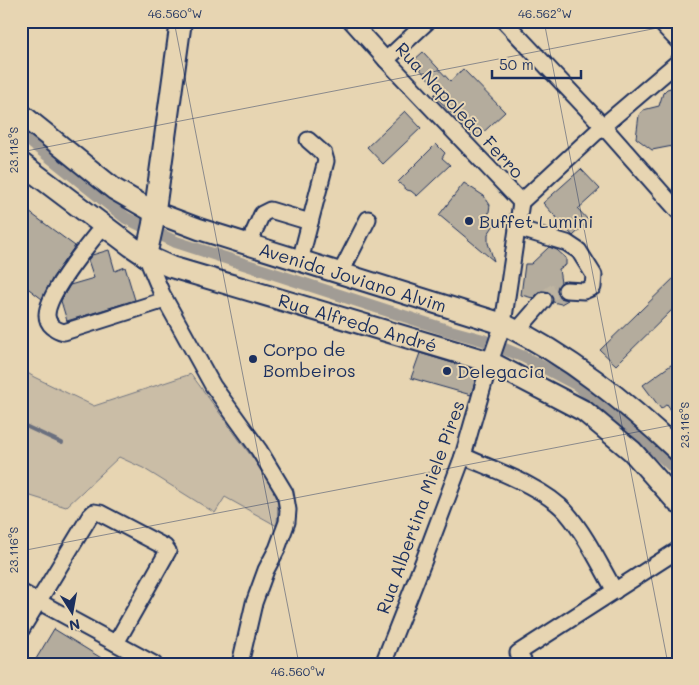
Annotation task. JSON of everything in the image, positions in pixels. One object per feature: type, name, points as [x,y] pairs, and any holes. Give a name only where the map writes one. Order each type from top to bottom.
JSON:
[{"type":"main road","points":[[147,251],[154,218],[181,21]]},
{"type":"main road","name":"Avenida Joviano Alvim","points":[[21,114],[114,189],[131,199],[154,218],[177,221],[531,338],[580,368],[678,451]]},
{"type":"main road","name":"Rua Alfredo André","points":[[21,163],[103,226],[171,266],[206,278],[491,360],[584,411],[632,451],[678,503]]},
{"type":"main road","points":[[131,199],[142,198],[158,190]]},
{"type":"main road","points":[[158,190],[168,212],[177,221]]},
{"type":"street","name":"Rua Napoleão Ferro","points":[[351,21],[521,202]]},
{"type":"street","points":[[386,60],[428,21]]},
{"type":"street","points":[[504,21],[603,126],[678,211]]},
{"type":"street","points":[[659,21],[678,41]]},
{"type":"street","points":[[506,330],[521,202],[603,126],[678,62]]},
{"type":"street","points":[[300,261],[326,161],[324,154],[308,140]]},
{"type":"street","points":[[248,245],[262,214],[266,210],[310,222]]},
{"type":"street","points":[[340,274],[368,219]]},
{"type":"street","points":[[103,226],[64,275],[48,307],[46,316],[55,330],[64,332],[76,330],[165,300]]},
{"type":"street","points":[[517,228],[567,243],[578,251],[594,276],[593,287],[584,291],[566,290]]},
{"type":"street","points":[[147,251],[165,300],[213,386],[259,450],[285,493],[288,510],[287,522],[254,603],[240,664]]},
{"type":"street","points":[[506,330],[544,300]]},
{"type":"street","name":"Rua Albertina Miele Pires","points":[[383,664],[462,456],[491,360],[506,330]]},
{"type":"street","points":[[462,456],[544,493],[566,512],[580,531],[615,590]]},
{"type":"street","points":[[21,630],[94,512],[100,513],[165,547],[168,551],[116,643]]},
{"type":"street","points":[[522,658],[615,590],[678,550]]},
{"type":"street","points":[[21,592],[154,664]]},
{"type":"shaded area","points":[[21,369],[94,406],[191,374],[260,468],[274,491],[278,502],[277,526],[225,497],[215,513],[143,468],[119,457],[66,507],[21,493]]},
{"type":"building","points":[[423,52],[450,81],[463,69],[505,112],[476,139],[434,95],[439,91],[413,61]]},
{"type":"building","points":[[678,86],[678,145],[652,150],[636,138],[639,115],[643,110],[659,106],[663,93],[667,89]]},
{"type":"building","points":[[405,111],[421,128],[383,164],[367,147]]},
{"type":"building","points":[[436,144],[445,153],[442,158],[450,165],[417,196],[398,182]]},
{"type":"building","points":[[581,169],[600,189],[578,209],[589,221],[573,236],[543,203]]},
{"type":"building","name":"Buffet Lumini","points":[[464,183],[484,196],[490,205],[488,218],[494,225],[488,234],[488,243],[494,261],[439,215]]},
{"type":"building","points":[[21,206],[75,246],[53,277],[42,299],[21,283]]},
{"type":"building","points":[[549,247],[557,250],[566,258],[566,265],[559,269],[561,283],[557,290],[560,298],[568,300],[561,304],[553,302],[553,297],[546,291],[541,291],[533,298],[521,295],[525,264],[531,264]]},
{"type":"building","points":[[109,250],[115,271],[125,267],[135,300],[67,321],[61,301],[70,285],[94,278],[88,260],[92,255]]},
{"type":"building","points":[[678,274],[678,304],[616,365],[600,350]]},
{"type":"building","name":"Delegacia","points":[[420,353],[478,371],[471,395],[411,378]]},
{"type":"building","points":[[678,360],[678,421],[667,404],[661,409],[643,385]]},
{"type":"building","points":[[54,629],[111,664],[33,664]]},
{"type":"waterway","points":[[21,134],[126,218],[176,242],[483,340],[524,357],[577,385],[627,424],[678,472]]},
{"type":"waterway","points":[[21,424],[62,443]]},
{"type":"tunnel","points":[[544,300],[554,292],[566,290]]},
{"type":"place","name":"Buffet Lumini","points":[[469,221]]},
{"type":"place","name":"Corpo de Bombeiros","points":[[253,359]]},
{"type":"place","name":"Delegacia","points":[[447,371]]}]
